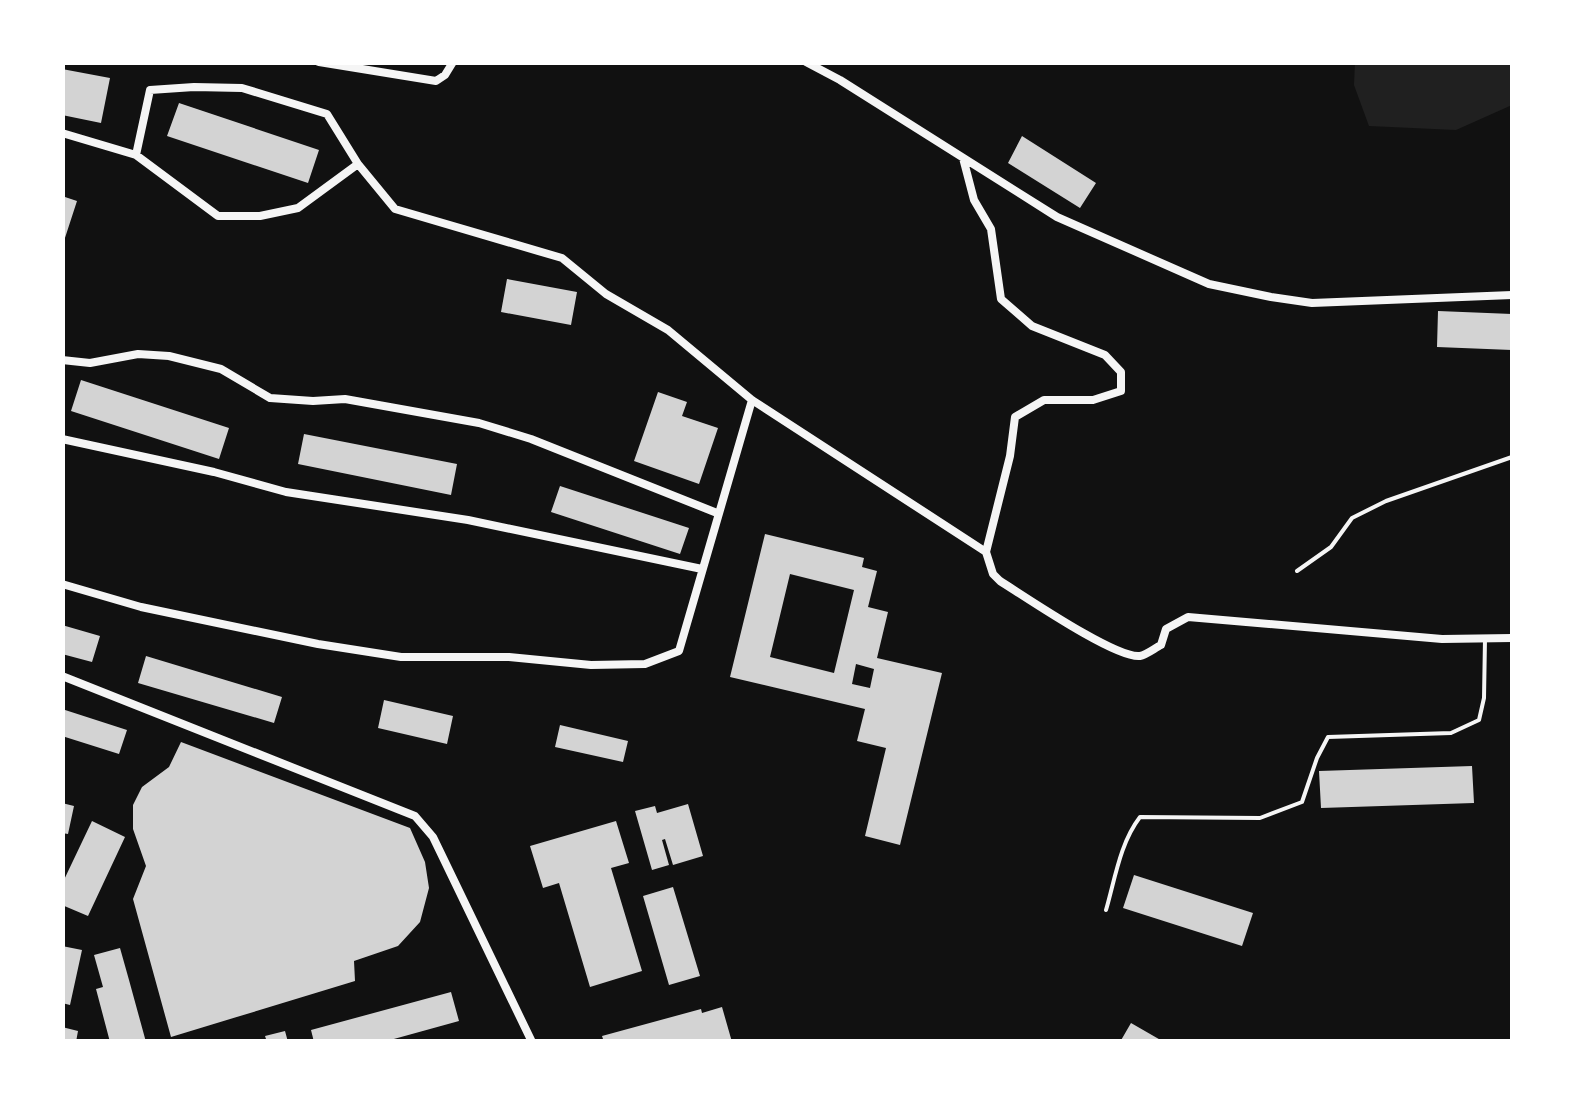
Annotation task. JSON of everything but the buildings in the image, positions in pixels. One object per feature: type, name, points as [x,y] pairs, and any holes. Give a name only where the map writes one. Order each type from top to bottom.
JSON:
[{"type":"street","points":[[319,62],[436,81],[453,62]]},
{"type":"street","points":[[806,62],[1057,217],[1209,284],[1312,303],[1512,295]]},
{"type":"street","points":[[136,155],[150,90],[242,88],[327,114],[358,164],[395,208],[562,258],[606,294],[668,330],[752,400],[986,552]]},
{"type":"street","points":[[62,133],[136,155],[218,216],[260,216],[298,208],[358,164]]},
{"type":"street","points":[[964,158],[974,200],[991,229],[1001,298],[1032,326],[1105,356],[1121,372],[1121,392],[1093,400],[1044,400],[1015,417],[1010,456],[986,552],[993,574],[1000,581],[1121,652],[1140,656],[1161,646],[1166,629],[1188,617],[1442,639],[1512,638]]},
{"type":"street","points":[[62,360],[90,364],[138,354],[169,356],[221,369],[270,398],[346,400],[479,422],[718,513]]},
{"type":"street","points":[[62,584],[142,607],[401,657],[509,657],[644,664],[679,651],[752,400]]},
{"type":"street","points":[[62,439],[286,492],[468,520],[702,569]]},
{"type":"street","points":[[62,676],[415,816],[433,837],[532,1042]]},
{"type":"lane","points":[[1297,571],[1330,546],[1352,518],[1386,501],[1512,457]]},
{"type":"lane","points":[[1106,910],[1123,848],[1140,817],[1260,818],[1302,802],[1328,737],[1451,733],[1479,720],[1484,698],[1484,639]]},
{"type":"shaded area","points":[[1355,63],[1512,63],[1512,105],[1456,130],[1369,126],[1354,85]]}]
